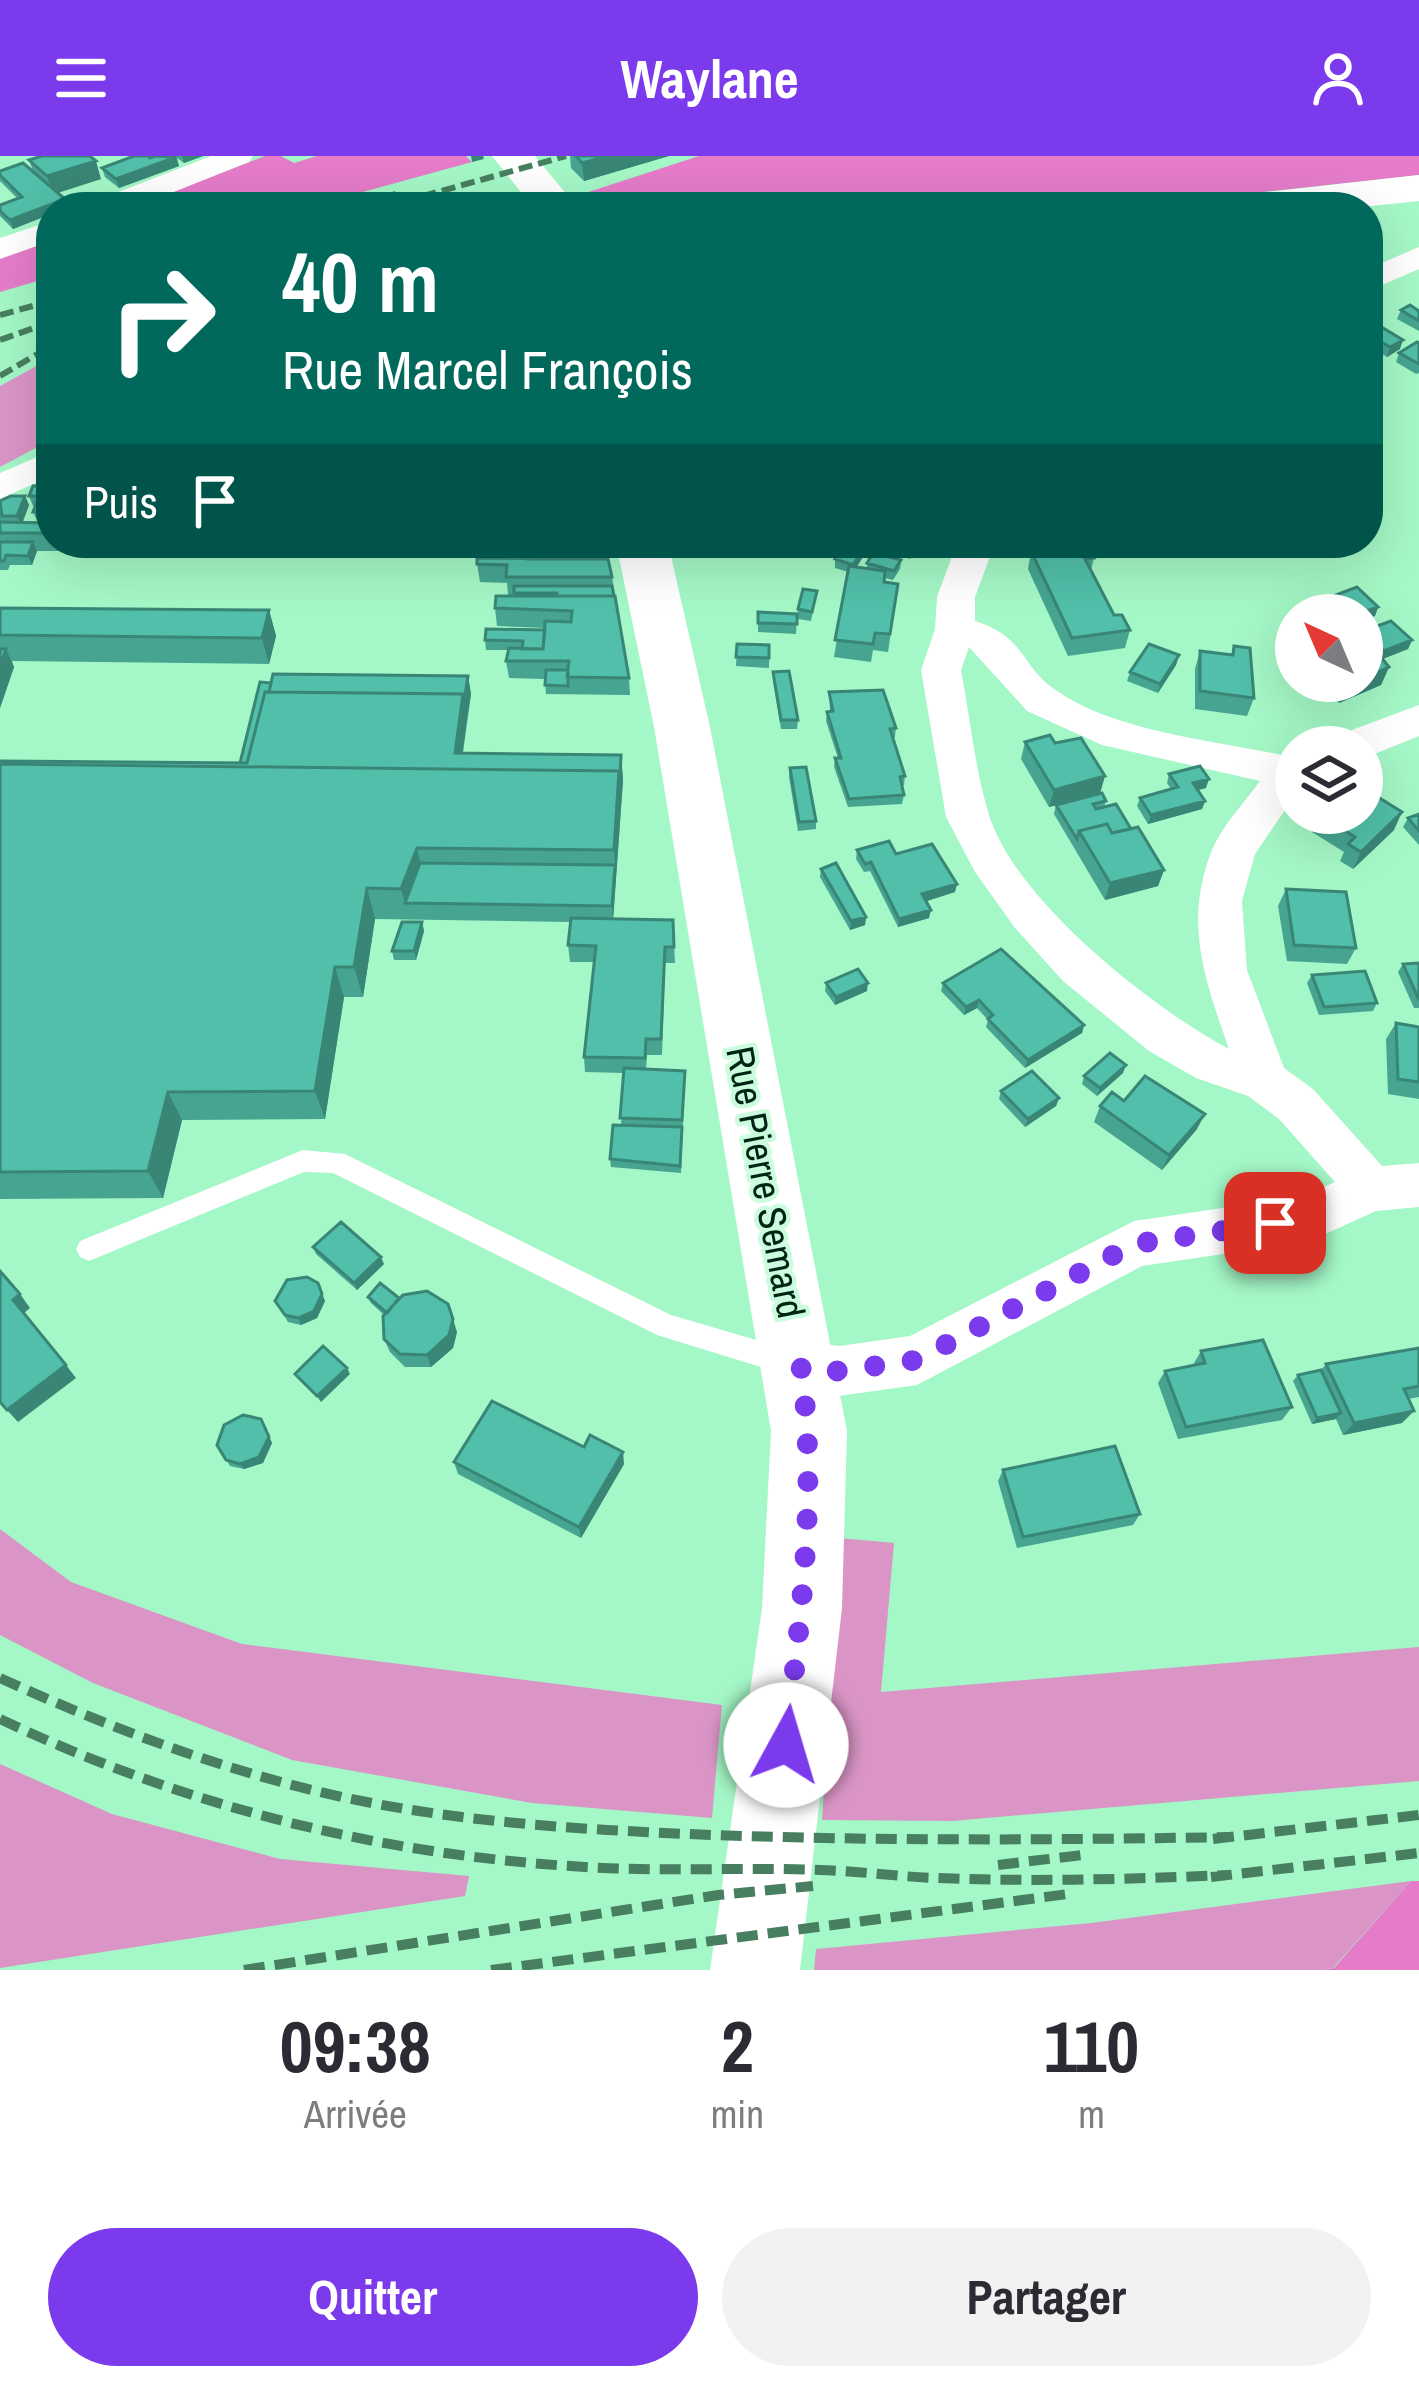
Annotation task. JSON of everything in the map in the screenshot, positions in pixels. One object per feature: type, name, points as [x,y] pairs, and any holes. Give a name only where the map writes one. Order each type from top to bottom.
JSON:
[{"type":"street","points":[[147,192],[238,156]]},
{"type":"street","points":[[513,156],[543,192]]},
{"type":"street","points":[[1383,192],[1419,188]]},
{"type":"street","points":[[0,249],[36,236]]},
{"type":"street","points":[[1383,273],[1419,257]]},
{"type":"street","points":[[0,488],[36,470]]},
{"type":"street","name":"Rue Pierre Semard","points":[[645,558],[682,728],[809,1431],[802,1608],[754,1970]]},
{"type":"street","points":[[970,558],[956,597],[955,628],[941,670],[968,817],[992,860],[1030,916],[1079,968],[1166,1037],[1213,1064],[1265,1081],[1296,1104],[1339,1148],[1395,1187]]},
{"type":"street","points":[[955,628],[988,639],[1041,701],[1117,735],[1275,766]]},
{"type":"street","points":[[1383,734],[1419,720]]},
{"type":"street","points":[[1265,1081],[1224,970],[1220,901],[1234,850],[1275,794]]},
{"type":"street","points":[[801,1367],[838,1371],[917,1360],[1134,1244],[1310,1218],[1395,1187]]},
{"type":"lane","points":[[88,1249],[303,1161],[336,1162],[666,1326],[801,1367]]},
{"type":"shaded area","points":[[265,156],[281,156],[294,163],[317,156],[466,156],[472,162],[363,192],[170,192]]},
{"type":"shaded area","points":[[699,156],[1419,156],[1419,175],[1264,192],[588,192]]},
{"type":"shaded area","points":[[36,243],[36,281],[0,292],[0,256]]},
{"type":"shaded area","points":[[36,366],[36,448],[0,467],[0,386]]},
{"type":"shaded area","points":[[0,1529],[71,1582],[242,1644],[722,1705],[712,1818],[532,1803],[292,1760],[93,1683],[0,1635]]},
{"type":"shaded area","points":[[840,1538],[894,1543],[881,1692],[1419,1647],[1419,1781],[952,1821],[822,1820]]},
{"type":"shaded area","points":[[0,1764],[112,1814],[280,1859],[469,1876],[465,1896],[0,1968]]},
{"type":"shaded area","points":[[1411,1881],[1333,1968],[1321,1970],[814,1970],[816,1949],[1091,1923]]},
{"type":"shaded area","points":[[1411,1881],[1419,1881],[1419,1970],[1321,1970],[1334,1968]]},
{"type":"building","points":[[90,156],[96,161],[47,176],[29,160]]},
{"type":"building","points":[[134,156],[176,157],[116,179],[102,168]]},
{"type":"building","points":[[576,156],[607,156],[582,163]]},
{"type":"building","points":[[23,163],[57,192],[36,192],[36,210],[10,220],[0,205],[22,197],[0,171]]},
{"type":"building","points":[[1410,305],[1419,311],[1419,321],[1401,310]]},
{"type":"building","points":[[1383,328],[1403,340],[1390,347],[1383,343]]},
{"type":"building","points":[[1419,343],[1419,364],[1399,353]]},
{"type":"building","points":[[25,496],[17,516],[2,516],[0,501]]},
{"type":"building","points":[[0,522],[36,523],[36,533],[0,533]]},
{"type":"building","points":[[0,542],[33,542],[28,556],[6,555],[0,561]]},
{"type":"building","points":[[477,558],[608,559],[612,577],[506,577],[507,565],[477,564]]},
{"type":"building","points":[[870,558],[901,560],[894,571],[867,563]]},
{"type":"building","points":[[1034,558],[1094,558],[1085,559],[1114,615],[1122,615],[1130,630],[1072,638]]},
{"type":"building","points":[[849,566],[885,571],[884,582],[898,584],[890,634],[875,633],[873,644],[835,640]]},
{"type":"building","points":[[514,586],[612,586],[614,596],[514,593]]},
{"type":"building","points":[[1357,587],[1364,594],[1338,594]]},
{"type":"building","points":[[803,589],[817,591],[812,612],[798,609]]},
{"type":"building","points":[[496,596],[615,596],[629,678],[567,677],[569,661],[506,661],[509,648],[543,649],[545,621],[571,622],[572,611],[495,608]]},
{"type":"building","points":[[0,608],[269,610],[262,638],[0,635]]},
{"type":"building","points":[[758,612],[797,614],[797,624],[758,623]]},
{"type":"building","points":[[1391,621],[1412,640],[1384,651],[1383,624]]},
{"type":"building","points":[[486,629],[545,630],[543,649],[522,649],[523,641],[485,640]]},
{"type":"building","points":[[737,644],[769,645],[769,658],[736,657]]},
{"type":"building","points":[[1149,644],[1179,655],[1160,684],[1130,672]]},
{"type":"building","points":[[1234,646],[1250,648],[1254,698],[1200,691],[1200,651],[1233,655]]},
{"type":"building","points":[[546,670],[568,670],[568,686],[545,685]]},
{"type":"building","points":[[789,671],[798,720],[781,720],[773,672]]},
{"type":"building","points":[[273,674],[468,676],[464,702],[463,694],[269,692]]},
{"type":"building","points":[[260,682],[271,683],[269,692],[265,692],[247,763],[240,763]]},
{"type":"building","points":[[883,690],[896,728],[890,729],[905,776],[900,777],[904,795],[849,799],[835,758],[841,758],[827,712],[833,711],[829,692]]},
{"type":"building","points":[[265,692],[463,694],[455,753],[621,755],[620,777],[619,771],[0,764],[247,763]]},
{"type":"building","points":[[1050,735],[1055,743],[1081,738],[1105,776],[1054,790],[1025,742]]},
{"type":"building","points":[[0,764],[619,771],[614,850],[417,848],[401,889],[367,888],[354,967],[335,967],[315,1091],[168,1092],[148,1171],[0,1172]]},
{"type":"building","points":[[1200,766],[1209,779],[1193,783],[1205,801],[1151,815],[1140,798],[1178,787],[1169,774]]},
{"type":"building","points":[[806,767],[816,821],[799,822],[790,768]]},
{"type":"building","points":[[1102,793],[1106,801],[1093,804],[1096,809],[1116,804],[1131,829],[1112,833],[1107,824],[1079,831],[1077,839],[1056,805]]},
{"type":"building","points":[[1383,800],[1402,812],[1383,831]]},
{"type":"building","points":[[1419,814],[1419,831],[1408,818]]},
{"type":"building","points":[[1107,824],[1112,833],[1138,827],[1164,870],[1110,883],[1079,831]]},
{"type":"building","points":[[1350,834],[1379,834],[1361,852],[1348,844],[1355,837]]},
{"type":"building","points":[[889,841],[896,854],[932,844],[957,884],[922,894],[931,910],[899,919],[871,862],[865,864],[857,850]]},
{"type":"building","points":[[420,863],[615,865],[612,906],[405,903]]},
{"type":"building","points":[[836,863],[866,917],[851,921],[821,869]]},
{"type":"building","points":[[1286,889],[1346,892],[1356,948],[1294,945]]},
{"type":"building","points":[[571,918],[673,920],[674,947],[665,947],[661,1039],[646,1039],[645,1058],[584,1057],[596,946],[568,945]]},
{"type":"building","points":[[402,922],[422,922],[414,951],[392,951]]},
{"type":"building","points":[[1001,949],[1084,1025],[1028,1060],[988,1019],[993,1015],[979,1000],[966,1007],[943,983]]},
{"type":"building","points":[[1419,963],[1419,1000],[1403,964]]},
{"type":"building","points":[[858,969],[868,983],[836,997],[826,983]]},
{"type":"building","points":[[1365,971],[1377,1003],[1324,1007],[1312,975]]},
{"type":"building","points":[[1396,1023],[1419,1027],[1419,1082],[1398,1079]]},
{"type":"building","points":[[1110,1053],[1126,1065],[1100,1088],[1084,1076]]},
{"type":"building","points":[[624,1068],[685,1071],[682,1120],[620,1118]]},
{"type":"building","points":[[1032,1071],[1059,1098],[1028,1119],[1001,1091]]},
{"type":"building","points":[[1145,1076],[1205,1114],[1169,1155],[1100,1106],[1112,1092],[1124,1101]]},
{"type":"building","points":[[613,1125],[682,1127],[680,1166],[610,1159]]},
{"type":"building","points":[[341,1222],[381,1257],[354,1283],[313,1247]]},
{"type":"building","points":[[0,1271],[20,1294],[13,1300],[66,1365],[7,1410],[0,1402]]},
{"type":"building","points":[[307,1277],[318,1283],[322,1294],[314,1311],[298,1318],[285,1315],[275,1301],[287,1280]]},
{"type":"building","points":[[380,1283],[399,1298],[387,1313],[368,1297]]},
{"type":"building","points":[[427,1291],[448,1304],[453,1319],[449,1335],[427,1355],[400,1354],[384,1339],[383,1316],[403,1295]]},
{"type":"building","points":[[1263,1340],[1292,1407],[1186,1427],[1165,1371],[1205,1363],[1201,1351]]},
{"type":"building","points":[[323,1346],[347,1368],[317,1396],[295,1374]]},
{"type":"building","points":[[1419,1348],[1419,1386],[1404,1389],[1414,1411],[1354,1423],[1326,1364]]},
{"type":"building","points":[[1321,1370],[1341,1413],[1317,1418],[1298,1375]]},
{"type":"building","points":[[492,1401],[584,1447],[590,1435],[623,1452],[579,1527],[454,1462]]},
{"type":"building","points":[[243,1415],[261,1419],[269,1437],[259,1457],[240,1464],[226,1460],[217,1445],[224,1425]]},
{"type":"building","points":[[1115,1446],[1140,1514],[1023,1537],[1003,1470]]},
{"type":"railway","points":[[438,192],[566,156]]},
{"type":"railway","points":[[0,315],[36,305]]},
{"type":"railway","points":[[0,340],[36,327]]},
{"type":"railway","points":[[0,376],[36,355]]},
{"type":"railway","points":[[0,1678],[211,1761],[342,1797],[433,1813],[572,1828],[777,1837],[1229,1837]]},
{"type":"railway","points":[[0,1719],[141,1778],[285,1822],[509,1861],[974,1879],[1228,1875]]},
{"type":"railway","points":[[1213,1839],[1419,1815]]},
{"type":"railway","points":[[1211,1877],[1419,1853]]},
{"type":"railway","points":[[998,1865],[1082,1855]]},
{"type":"railway","points":[[244,1970],[718,1895],[813,1886]]},
{"type":"railway","points":[[491,1970],[1068,1894]]},
{"type":"route","points":[[786,1745],[809,1502],[809,1431],[801,1367],[838,1371],[917,1360],[1134,1244],[1275,1223]]}]
